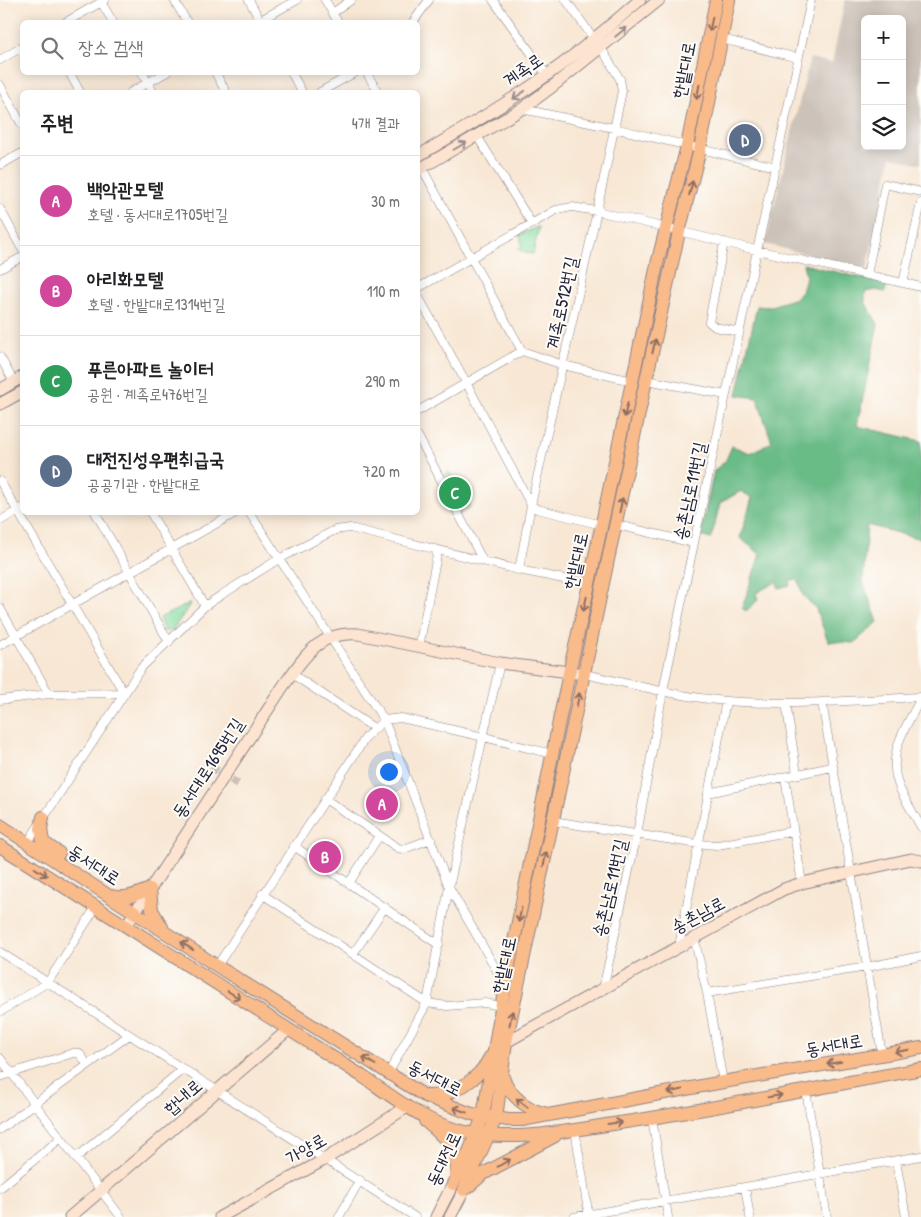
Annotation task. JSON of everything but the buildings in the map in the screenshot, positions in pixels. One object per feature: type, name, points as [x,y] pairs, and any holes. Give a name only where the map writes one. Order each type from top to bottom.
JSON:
[{"type":"main road","name":"한밭대로","points":[[490,1117],[502,1075],[506,1042],[617,525],[646,380],[700,149],[729,0]]},
{"type":"main road","name":"한밭대로","points":[[490,1117],[493,1051],[568,673],[602,525],[665,228],[688,146],[716,1]]},
{"type":"main road","points":[[44,817],[41,829],[44,842],[71,863],[74,872]]},
{"type":"main road","name":"동서대로","points":[[0,825],[388,1074],[425,1096],[461,1110],[490,1117],[514,1120],[921,1048]]},
{"type":"main road","name":"동서대로","points":[[0,846],[413,1111],[455,1129],[516,1137],[571,1130],[652,1118],[921,1069]]},
{"type":"main road","points":[[109,895],[115,897],[133,896],[150,889],[152,910],[155,918],[168,934]]},
{"type":"main road","points":[[425,1096],[442,1095],[462,1086],[482,1069],[493,1051]]},
{"type":"main road","points":[[502,1075],[511,1091],[522,1104],[539,1112],[555,1114]]},
{"type":"main road","points":[[413,1111],[447,1141],[455,1155],[458,1187],[480,1177],[536,1145],[571,1130]]},
{"type":"main road","name":"동대전로","points":[[458,1187],[490,1117]]},
{"type":"street","points":[[174,0],[186,20]]},
{"type":"street","points":[[249,0],[258,20]]},
{"type":"street","points":[[262,20],[297,0]]},
{"type":"street","points":[[325,0],[337,20]]},
{"type":"street","points":[[333,13],[351,0]]},
{"type":"street","points":[[414,20],[429,0]]},
{"type":"street","points":[[493,0],[547,76]]},
{"type":"street","name":"계족로512번길","points":[[519,570],[531,505],[622,91],[614,67],[566,0]]},
{"type":"street","name":"계족로","points":[[420,155],[508,102],[659,0]]},
{"type":"street","name":"송촌남로11번길","points":[[603,989],[637,834],[663,690],[811,0]]},
{"type":"street","points":[[70,20],[103,1],[112,20]]},
{"type":"street","name":"계족로","points":[[420,169],[522,109],[598,43],[634,2]]},
{"type":"street","name":"한밭대로","points":[[722,39],[798,58]]},
{"type":"street","points":[[0,60],[20,49]]},
{"type":"street","points":[[71,75],[79,90]]},
{"type":"street","points":[[144,75],[152,90]]},
{"type":"street","points":[[135,90],[161,75]]},
{"type":"street","points":[[217,75],[225,90]]},
{"type":"street","points":[[293,75],[301,90]]},
{"type":"street","points":[[324,90],[351,75]]},
{"type":"street","points":[[368,75],[377,90]]},
{"type":"street","points":[[0,85],[20,121]]},
{"type":"street","name":"계족로","points":[[522,109],[614,128]]},
{"type":"street","points":[[614,128],[776,167]]},
{"type":"street","points":[[477,136],[532,224]]},
{"type":"street","points":[[0,165],[20,154]]},
{"type":"street","points":[[420,169],[522,351],[563,365],[632,381]]},
{"type":"street","points":[[867,275],[885,184],[921,192]]},
{"type":"street","points":[[903,283],[921,203]]},
{"type":"street","points":[[420,287],[556,210],[572,207],[597,211],[756,250],[921,287]]},
{"type":"street","points":[[0,209],[20,245]]},
{"type":"street","points":[[724,242],[709,322],[715,327],[739,332]]},
{"type":"street","points":[[0,269],[20,258]]},
{"type":"street","points":[[420,300],[531,505],[537,509],[602,525]]},
{"type":"street","points":[[420,410],[522,351]]},
{"type":"street","points":[[0,357],[18,380],[0,390]]},
{"type":"street","points":[[646,380],[726,395]]},
{"type":"street","points":[[0,404],[20,393]]},
{"type":"street","points":[[420,440],[483,561]]},
{"type":"street","points":[[0,481],[20,510],[0,521]]},
{"type":"street","points":[[23,515],[72,605],[124,692]]},
{"type":"street","points":[[97,515],[169,642]]},
{"type":"street","points":[[152,515],[205,606]]},
{"type":"street","points":[[0,645],[232,515]]},
{"type":"street","points":[[251,515],[384,720]]},
{"type":"street","points":[[617,525],[694,543]]},
{"type":"street","points":[[28,842],[141,668],[205,606],[279,559],[335,530],[350,528],[519,570],[589,584]]},
{"type":"street","points":[[419,647],[438,550]]},
{"type":"street","points":[[0,608],[49,694]]},
{"type":"street","name":"동서대로1695번길","points":[[126,926],[292,674],[311,650],[329,637],[344,632],[358,634],[500,663],[584,674]]},
{"type":"street","points":[[388,1074],[426,1003],[449,887],[500,663]]},
{"type":"street","points":[[292,674],[374,728]]},
{"type":"street","points":[[584,674],[726,701],[786,703],[921,698],[895,749],[894,772],[900,790],[921,827]]},
{"type":"street","points":[[0,700],[49,694],[124,692]]},
{"type":"street","points":[[681,944],[680,940],[726,701]]},
{"type":"street","points":[[822,702],[882,1054]]},
{"type":"street","points":[[786,703],[797,774]]},
{"type":"street","points":[[217,966],[262,894],[366,738],[384,720],[401,718],[484,736],[552,754]]},
{"type":"street","name":"한밭대로","points":[[384,720],[449,887],[505,985]]},
{"type":"street","points":[[708,793],[832,767]]},
{"type":"street","points":[[785,778],[802,883]]},
{"type":"street","points":[[325,799],[401,849],[430,839]]},
{"type":"street","points":[[912,811],[921,806]]},
{"type":"street","points":[[553,821],[698,844],[718,845],[793,830]]},
{"type":"street","points":[[349,883],[380,836]]},
{"type":"street","points":[[294,846],[439,945]]},
{"type":"street","name":"송촌남로","points":[[506,1042],[784,889],[802,883],[911,859],[921,861]]},
{"type":"street","points":[[262,894],[426,1003],[447,1006],[485,1003],[501,1006]]},
{"type":"street","points":[[0,1012],[48,982],[96,907]]},
{"type":"street","points":[[353,954],[385,907]]},
{"type":"street","points":[[694,937],[707,992],[723,1082]]},
{"type":"street","points":[[0,952],[324,1160],[360,1180],[415,1217]]},
{"type":"street","points":[[707,992],[867,967],[921,956]]},
{"type":"street","name":"합내로","points":[[70,1217],[288,1030]]},
{"type":"street","points":[[0,1129],[129,1035]]},
{"type":"street","points":[[0,1077],[73,1052],[79,1053],[88,1065]]},
{"type":"street","points":[[0,1058],[121,1217]]},
{"type":"street","points":[[76,1158],[183,1069]]},
{"type":"street","points":[[806,1090],[827,1217]]},
{"type":"street","name":"가양로","points":[[220,1217],[413,1111]]},
{"type":"street","points":[[652,1118],[669,1216]]},
{"type":"street","points":[[571,1130],[588,1215]]},
{"type":"street","points":[[0,1188],[61,1138]]},
{"type":"street","points":[[575,1216],[921,1156]]},
{"type":"street","points":[[896,1161],[906,1217]]},
{"type":"street","points":[[339,1217],[360,1180]]},
{"type":"street","name":"동대전로","points":[[436,1217],[458,1187]]},
{"type":"street","name":"동대전로","points":[[450,1217],[458,1187]]},
{"type":"street","points":[[745,1187],[750,1217]]},
{"type":"shaded area","points":[[845,0],[921,0],[921,164],[891,157],[867,269],[765,244],[810,58],[832,63]]},
{"type":"green space","points":[[539,227],[533,254],[524,253],[518,249],[522,246],[520,235]]},
{"type":"green space","points":[[803,264],[887,284],[885,292],[876,290],[865,292],[865,302],[878,324],[857,426],[921,441],[921,539],[867,525],[863,582],[878,622],[854,643],[828,641],[816,609],[803,595],[798,580],[790,580],[790,585],[779,588],[776,582],[756,593],[758,600],[746,611],[742,608],[760,554],[740,538],[752,498],[741,491],[720,503],[711,539],[700,536],[714,471],[726,460],[732,446],[750,453],[772,442],[757,398],[737,395],[757,306],[768,307],[796,298],[803,289],[806,276]]},
{"type":"green space","points":[[449,472],[455,479],[470,507],[458,515],[439,478]]},
{"type":"green space","points":[[191,603],[172,631],[164,631],[159,618]]},
{"type":"tunnel","points":[[211,767],[238,784]]},
{"type":"place","name":"대전진성우편취급국","points":[[745,140]]},
{"type":"place","name":"푸른아파트 놀이터","points":[[455,493]]},
{"type":"place","name":"백악관모텔","points":[[382,804]]},
{"type":"place","name":"아리화모텔","points":[[325,857]]}]
